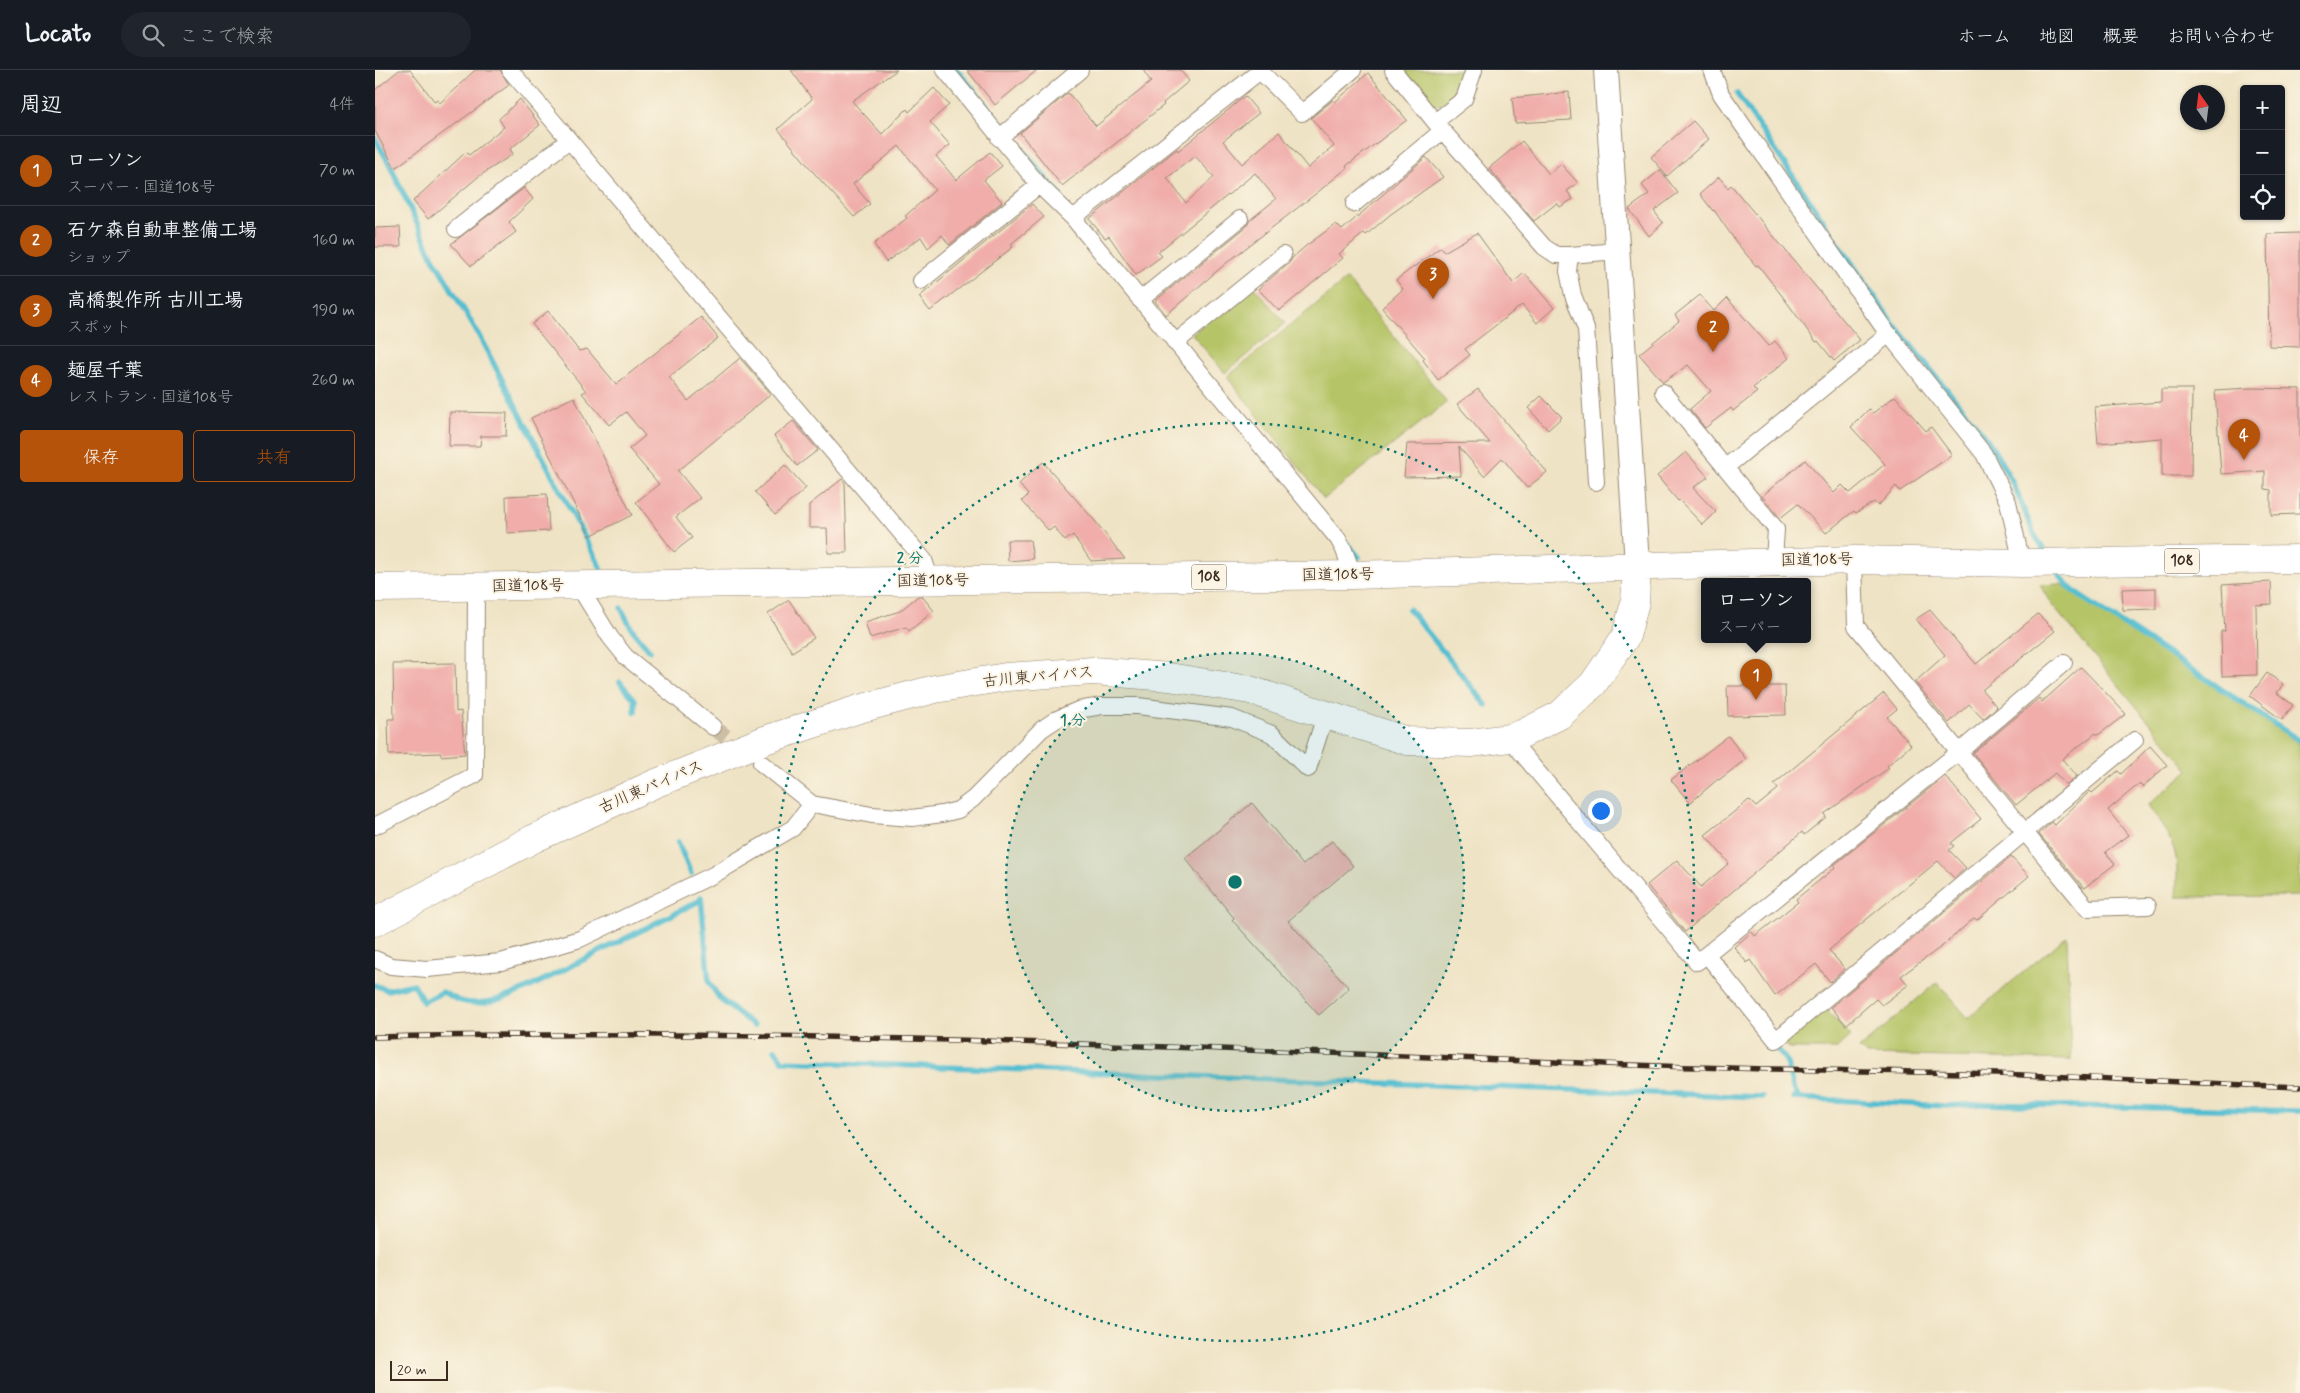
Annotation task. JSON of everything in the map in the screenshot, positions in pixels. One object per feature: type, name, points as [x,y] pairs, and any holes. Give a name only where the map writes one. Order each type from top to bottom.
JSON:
[{"type":"highway","name":"国道108号","points":[[375,588],[1353,575],[1774,561],[1853,560],[2043,563],[2300,559]]},
{"type":"highway","name":"古川東バイパス","points":[[375,922],[533,839],[654,784],[765,740],[859,708],[935,689],[1007,677],[1093,671],[1169,677],[1250,690],[1407,741],[1471,743],[1509,738],[1522,734],[1560,715],[1593,684],[1626,636],[1635,602],[1637,565]]},
{"type":"street","points":[[510,70],[924,560],[931,580]]},
{"type":"street","points":[[945,70],[1001,136],[1039,185],[1073,218],[1338,540],[1344,550],[1353,575]]},
{"type":"street","points":[[1001,136],[1080,70]]},
{"type":"street","points":[[1073,218],[1260,72],[1302,113],[1353,70]]},
{"type":"street","points":[[1393,70],[1439,127],[1544,247],[1556,255],[1617,251]]},
{"type":"street","points":[[1354,204],[1439,127],[1464,99],[1474,70]]},
{"type":"street","points":[[1606,70],[1637,565]]},
{"type":"street","points":[[1712,70],[1721,94],[1889,334],[1984,454],[2008,502],[2043,563]]},
{"type":"street","points":[[456,229],[569,140]]},
{"type":"street","points":[[921,281],[1039,185]]},
{"type":"street","points":[[1139,300],[1240,219]]},
{"type":"street","points":[[1175,343],[1283,255]]},
{"type":"street","points":[[1569,255],[1568,271],[1573,295],[1586,329],[1596,482]]},
{"type":"street","points":[[1726,467],[1889,334]]},
{"type":"street","points":[[1663,392],[1776,529],[1774,561]]},
{"type":"street","points":[[1853,560],[1856,626],[2087,908],[2149,906]]},
{"type":"street","points":[[578,585],[610,637],[626,657],[713,727]]},
{"type":"street","points":[[375,826],[475,775],[476,587]]},
{"type":"street","points":[[1509,738],[1697,962],[1959,752],[2064,663]]},
{"type":"street","points":[[761,763],[812,804],[871,815],[912,818],[958,810],[973,799],[1042,729],[1057,719],[1079,710],[1102,706],[1138,706],[1232,718],[1271,734],[1308,769],[1326,714]]},
{"type":"street","points":[[1707,955],[1776,1040],[2135,740]]},
{"type":"street","points":[[375,959],[391,966],[427,969],[501,962],[580,939],[715,874],[793,828],[812,804]]},
{"type":"green space","points":[[1403,70],[1463,70],[1452,98],[1443,105],[1430,104]]},
{"type":"green space","points":[[1347,279],[1447,402],[1324,499],[1227,377]]},
{"type":"green space","points":[[1252,285],[1285,323],[1225,373],[1192,334]]},
{"type":"green space","points":[[2061,584],[2300,744],[2300,896],[2176,897],[2177,868],[2173,847],[2164,828],[2148,805],[2189,770],[2051,604],[2040,585]]},
{"type":"green space","points":[[2067,936],[2071,1060],[1867,1055],[1859,1049],[1937,982],[1968,1018]]},
{"type":"green space","points":[[1825,1008],[1851,1036],[1836,1049],[1789,1049],[1784,1042]]},
{"type":"building","points":[[399,70],[410,70],[435,102],[437,100],[440,103],[475,70],[500,70],[509,85],[395,168],[375,131],[375,90]]},
{"type":"building","points":[[791,70],[897,70],[852,101],[882,134],[907,109],[909,112],[934,88],[949,105],[930,122],[950,145],[936,156],[956,180],[990,152],[1002,166],[984,180],[1002,202],[949,245],[942,235],[928,248],[921,237],[886,262],[874,244],[907,218],[905,216],[935,190],[899,146],[853,184],[870,204],[854,217],[814,173],[778,129],[812,99]]},
{"type":"building","points":[[967,70],[1037,70],[995,105]]},
{"type":"building","points":[[1143,70],[1180,70],[1189,81],[1163,103],[1164,105],[1062,186],[1020,133],[1068,93],[1096,126],[1151,82]]},
{"type":"building","points":[[1368,73],[1407,120],[1346,166],[1347,168],[1224,265],[1166,315],[1155,301],[1246,227],[1250,220],[1276,199],[1255,173],[1158,252],[1162,256],[1136,275],[1109,236],[1105,238],[1089,219],[1177,149],[1178,151],[1245,96],[1259,113],[1223,141],[1242,164],[1279,132],[1308,168],[1334,146],[1311,118],[1333,100],[1335,102]],"holes":[[[1195,156],[1214,177],[1186,203],[1167,178]]]},
{"type":"building","points":[[1569,92],[1571,120],[1515,123],[1512,98]]},
{"type":"building","points":[[520,99],[540,125],[510,149],[513,154],[478,177],[428,219],[413,201],[466,152],[469,155],[504,127],[499,119]]},
{"type":"building","points":[[1693,121],[1709,139],[1667,176],[1651,157]]},
{"type":"building","points":[[1522,141],[1549,174],[1561,164],[1578,183],[1567,191],[1573,199],[1560,207],[1557,203],[1534,221],[1489,168]]},
{"type":"building","points":[[1426,157],[1443,177],[1391,214],[1366,235],[1364,233],[1339,254],[1343,258],[1279,311],[1258,289],[1307,245],[1336,224],[1342,230]]},
{"type":"building","points":[[1660,170],[1678,193],[1654,211],[1663,223],[1649,236],[1629,209],[1649,194],[1642,185]]},
{"type":"building","points":[[1719,177],[1728,188],[1731,185],[1860,340],[1834,361],[1818,341],[1816,342],[1758,265],[1756,266],[1736,242],[1714,210],[1700,194]]},
{"type":"building","points":[[524,188],[533,199],[509,222],[516,232],[471,266],[451,244]]},
{"type":"building","points":[[1032,204],[1044,217],[1011,244],[1013,247],[930,311],[919,297]]},
{"type":"building","points":[[400,227],[401,247],[375,247],[375,228]]},
{"type":"building","points":[[1477,233],[1513,283],[1524,273],[1554,308],[1537,323],[1522,305],[1465,349],[1470,355],[1438,380],[1423,360],[1425,358],[1382,308],[1403,289],[1396,280],[1441,247],[1444,252]]},
{"type":"building","points":[[2300,233],[2300,347],[2269,346],[2267,234]]},
{"type":"building","points":[[1700,295],[1714,311],[1727,298],[1769,346],[1775,341],[1789,358],[1753,388],[1757,392],[1733,411],[1731,408],[1705,428],[1690,409],[1711,391],[1688,365],[1663,382],[1639,354],[1679,321],[1675,315]]},
{"type":"building","points":[[548,311],[579,351],[587,349],[616,384],[701,317],[718,338],[669,377],[688,401],[740,358],[771,394],[678,471],[700,498],[676,517],[692,538],[674,552],[636,502],[659,484],[629,449],[645,436],[626,412],[609,425],[582,393],[586,391],[532,324]]},
{"type":"building","points":[[2250,388],[2300,389],[2300,514],[2271,515],[2271,490],[2265,489],[2265,471],[2221,474],[2215,390]]},
{"type":"building","points":[[1478,389],[1547,472],[1527,488],[1502,458],[1484,476],[1459,447],[1461,476],[1404,477],[1407,444],[1490,443],[1457,404]]},
{"type":"building","points":[[2161,389],[2192,389],[2191,476],[2162,476],[2162,438],[2098,443],[2095,407],[2161,402]]},
{"type":"building","points":[[1541,396],[1562,417],[1548,430],[1528,408]]},
{"type":"building","points":[[1895,396],[1926,431],[1931,427],[1952,455],[1900,491],[1896,486],[1878,506],[1874,502],[1856,513],[1854,511],[1826,533],[1798,504],[1780,518],[1762,496],[1805,460],[1834,493],[1842,485],[1850,493],[1885,464],[1851,427],[1869,409],[1873,413]]},
{"type":"building","points":[[574,397],[632,515],[590,536],[531,418]]},
{"type":"building","points":[[450,412],[507,413],[506,436],[481,436],[480,446],[449,446]]},
{"type":"building","points":[[793,421],[818,450],[797,466],[774,436]]},
{"type":"building","points":[[1686,452],[1708,477],[1693,488],[1716,512],[1703,525],[1678,501],[1657,476]]},
{"type":"building","points":[[1043,462],[1095,521],[1125,559],[1091,561],[1073,535],[1065,541],[1054,527],[1049,531],[1022,501],[1028,495],[1019,484]]},
{"type":"building","points":[[785,465],[806,488],[775,515],[755,492]]},
{"type":"building","points":[[842,479],[845,483],[847,553],[828,553],[827,528],[809,528],[809,505]]},
{"type":"building","points":[[547,494],[549,531],[507,533],[506,496]]},
{"type":"building","points":[[1007,540],[1030,540],[1033,559],[1008,561]]},
{"type":"building","points":[[2271,582],[2272,604],[2256,605],[2257,675],[2222,676],[2221,631],[2225,631],[2222,585]]},
{"type":"building","points":[[2156,588],[2156,609],[2123,610],[2122,589]]},
{"type":"building","points":[[918,596],[922,596],[934,611],[909,631],[906,627],[870,638],[865,622],[900,611]]},
{"type":"building","points":[[789,600],[814,638],[792,652],[768,614]]},
{"type":"building","points":[[1930,610],[1976,664],[2038,614],[2055,631],[1982,690],[1997,707],[1983,719],[1969,704],[1949,723],[1915,682],[1945,655],[1916,619]]},
{"type":"building","points":[[455,663],[456,712],[461,711],[465,754],[441,756],[441,753],[389,755],[388,719],[394,719],[393,664]]},
{"type":"building","points":[[2081,667],[2126,714],[2098,735],[2096,733],[2062,759],[2077,776],[2066,785],[2055,773],[2016,805],[1973,753],[2039,698],[2042,702]]},
{"type":"building","points":[[2267,673],[2283,684],[2277,693],[2293,705],[2282,720],[2250,696]]},
{"type":"building","points":[[1727,686],[1785,686],[1786,715],[1728,716]]},
{"type":"building","points":[[1884,693],[1897,709],[1887,717],[1911,745],[1887,766],[1889,768],[1824,814],[1826,817],[1804,835],[1802,832],[1685,932],[1647,885],[1677,860],[1701,887],[1729,863],[1705,835],[1749,800],[1756,807],[1778,789],[1774,784]]},
{"type":"building","points":[[1728,736],[1746,759],[1718,779],[1690,803],[1671,780]]},
{"type":"building","points":[[2150,746],[2167,765],[2143,787],[2139,784],[2108,810],[2128,835],[2105,852],[2115,864],[2084,888],[2039,834],[2052,822],[2055,825],[2090,791],[2092,793],[2118,771],[2121,774]]},
{"type":"building","points":[[1945,776],[1981,819],[1951,843],[1954,846],[1949,850],[1966,868],[1954,878],[1938,861],[1829,950],[1845,969],[1830,982],[1816,964],[1775,996],[1750,960],[1747,963],[1734,947],[1752,932],[1755,936],[1798,902],[1796,899],[1835,868],[1834,865]]},
{"type":"building","points":[[1252,803],[1303,865],[1332,841],[1353,866],[1288,921],[1349,988],[1319,1015],[1232,920],[1234,918],[1185,858]]},
{"type":"building","points":[[2011,857],[2029,876],[1977,920],[1974,918],[1945,944],[1901,976],[1908,985],[1882,1005],[1876,999],[1846,1025],[1831,1007]]},
{"type":"waterway","points":[[957,70],[1061,196]]},
{"type":"waterway","points":[[1737,94],[1892,322],[1987,439],[2012,481],[2034,534],[2047,555]]},
{"type":"waterway","points":[[375,138],[391,167],[432,256],[477,332],[601,568]]},
{"type":"waterway","points":[[1348,544],[1359,557]]},
{"type":"waterway","points":[[2057,571],[2066,584],[2077,594],[2300,741]]},
{"type":"waterway","points":[[621,608],[632,629],[650,651]]},
{"type":"waterway","points":[[1409,609],[1486,705]]},
{"type":"waterway","points":[[620,682],[635,700],[635,712]]},
{"type":"waterway","points":[[678,842],[691,874]]},
{"type":"waterway","points":[[701,897],[709,982],[720,999],[754,1026]]},
{"type":"waterway","points":[[375,985],[387,990],[414,984],[423,1002],[443,992],[469,1003],[496,1000],[530,987],[701,900]]},
{"type":"waterway","points":[[1771,1042],[1786,1060],[1793,1087],[1799,1098]]},
{"type":"waterway","points":[[775,1050],[783,1061],[1762,1097]]},
{"type":"waterway","points":[[1794,1098],[1947,1106],[1983,1104],[2300,1111]]},
{"type":"tunnel","points":[[713,727],[747,753]]},
{"type":"railway","points":[[375,1037],[529,1035],[836,1037],[1143,1046],[1649,1066],[2004,1074],[2300,1087]]},
{"type":"place","name":"高橋製作所 古川工場","points":[[1433,299]]},
{"type":"place","name":"石ケ森自動車整備工場","points":[[1713,352]]},
{"type":"place","name":"麺屋千葉","points":[[2244,460]]},
{"type":"place","name":"ローソン","points":[[1756,700]]}]
